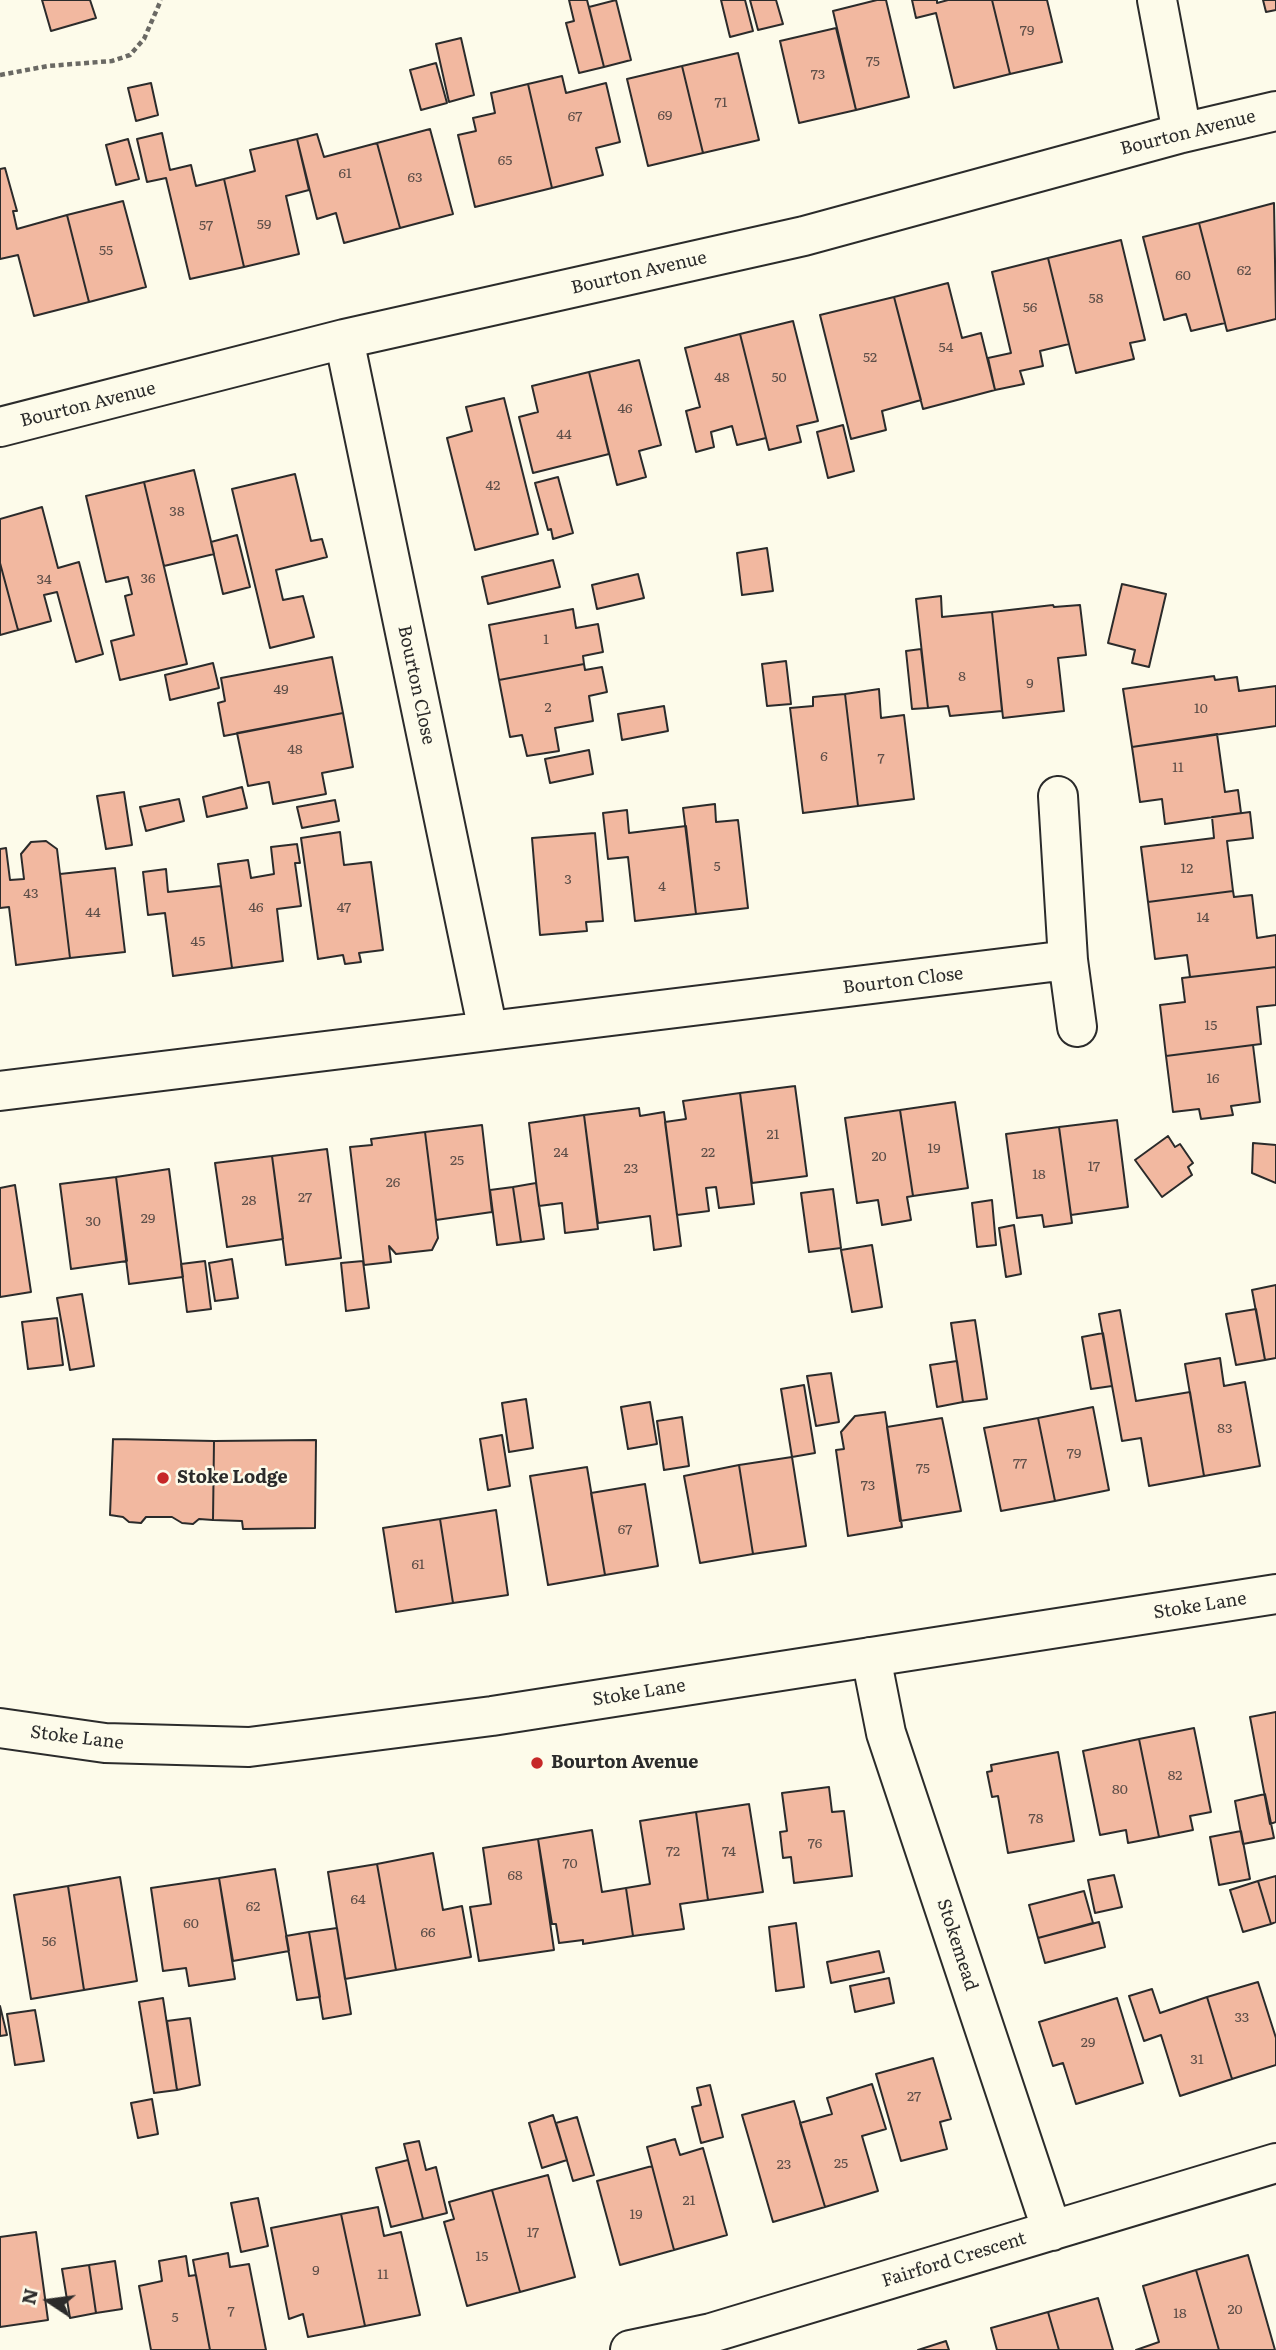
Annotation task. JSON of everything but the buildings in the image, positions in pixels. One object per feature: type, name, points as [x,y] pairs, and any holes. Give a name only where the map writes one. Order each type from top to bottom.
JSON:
[{"type":"street","points":[[1157,0],[1182,133]]},
{"type":"street","name":"Bourton Avenue","points":[[0,427],[344,340],[804,236],[1182,133],[1276,111]]},
{"type":"street","name":"Bourton Close","points":[[344,340],[488,1031]]},
{"type":"street","points":[[1058,796],[1068,960],[1077,1027]]},
{"type":"street","name":"Bourton Close","points":[[0,1091],[1068,960]]},
{"type":"street","name":"Stoke Lane","points":[[0,1728],[105,1744],[249,1747],[492,1716],[1276,1594]]},
{"type":"street","name":"Stokemead","points":[[871,1657],[887,1733],[1052,2231]]},
{"type":"street","name":"Fairford Crescent","points":[[630,2350],[711,2333],[1276,2163]]},
{"type":"path","points":[[0,75],[48,66],[112,61],[130,55],[144,39],[162,0]]},
{"type":"place","name":"Stoke Lodge","points":[[163,1478]]},
{"type":"place","name":"Bourton Avenue","points":[[537,1763]]}]
